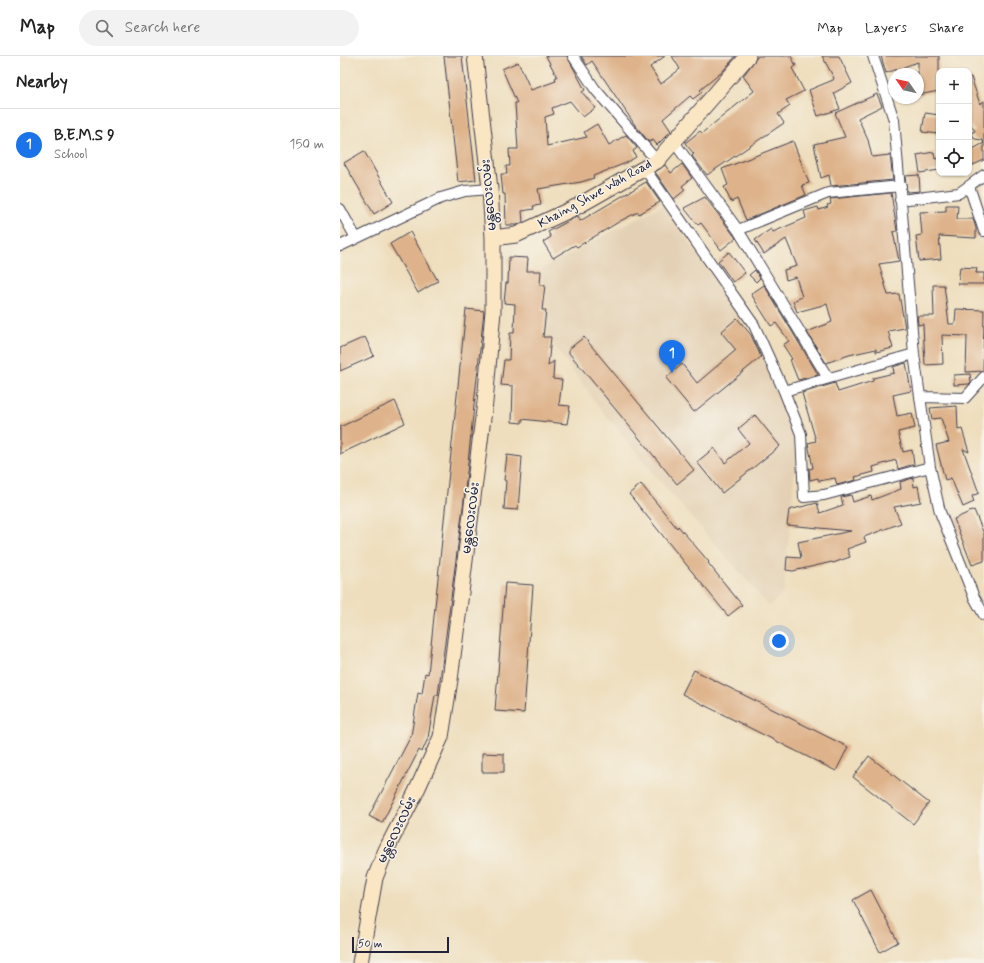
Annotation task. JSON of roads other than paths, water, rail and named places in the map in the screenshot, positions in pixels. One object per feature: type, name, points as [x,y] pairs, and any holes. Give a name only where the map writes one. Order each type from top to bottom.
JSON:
[{"type":"main road","name":"မန္တလေးလမ်း","points":[[361,956],[374,878],[441,737],[450,680],[485,402],[493,311],[490,189],[475,56]]},
{"type":"main road","name":"Khaing Shwe Wah Road","points":[[492,238],[516,236],[578,206],[651,165],[674,142],[748,56]]},
{"type":"street","points":[[573,56],[595,89],[651,165],[754,325],[784,391],[801,434],[804,497],[824,495],[930,467]]},
{"type":"street","points":[[873,56],[894,120],[901,186],[900,200],[914,354],[930,467],[940,512],[974,597],[984,615]]},
{"type":"street","points":[[674,142],[738,230],[828,378]]},
{"type":"street","points":[[900,200],[959,193],[984,175]]},
{"type":"street","points":[[738,230],[828,193],[901,186]]},
{"type":"street","points":[[969,186],[984,231]]},
{"type":"street","points":[[340,246],[441,198],[465,191],[490,189]]},
{"type":"street","points":[[340,209],[356,238]]},
{"type":"street","points":[[784,391],[914,354]]},
{"type":"street","points":[[920,398],[965,398],[984,377]]},
{"type":"street","points":[[361,956],[370,963]]},
{"type":"place","name":"B.E.M.S 9","points":[[672,373]]}]
